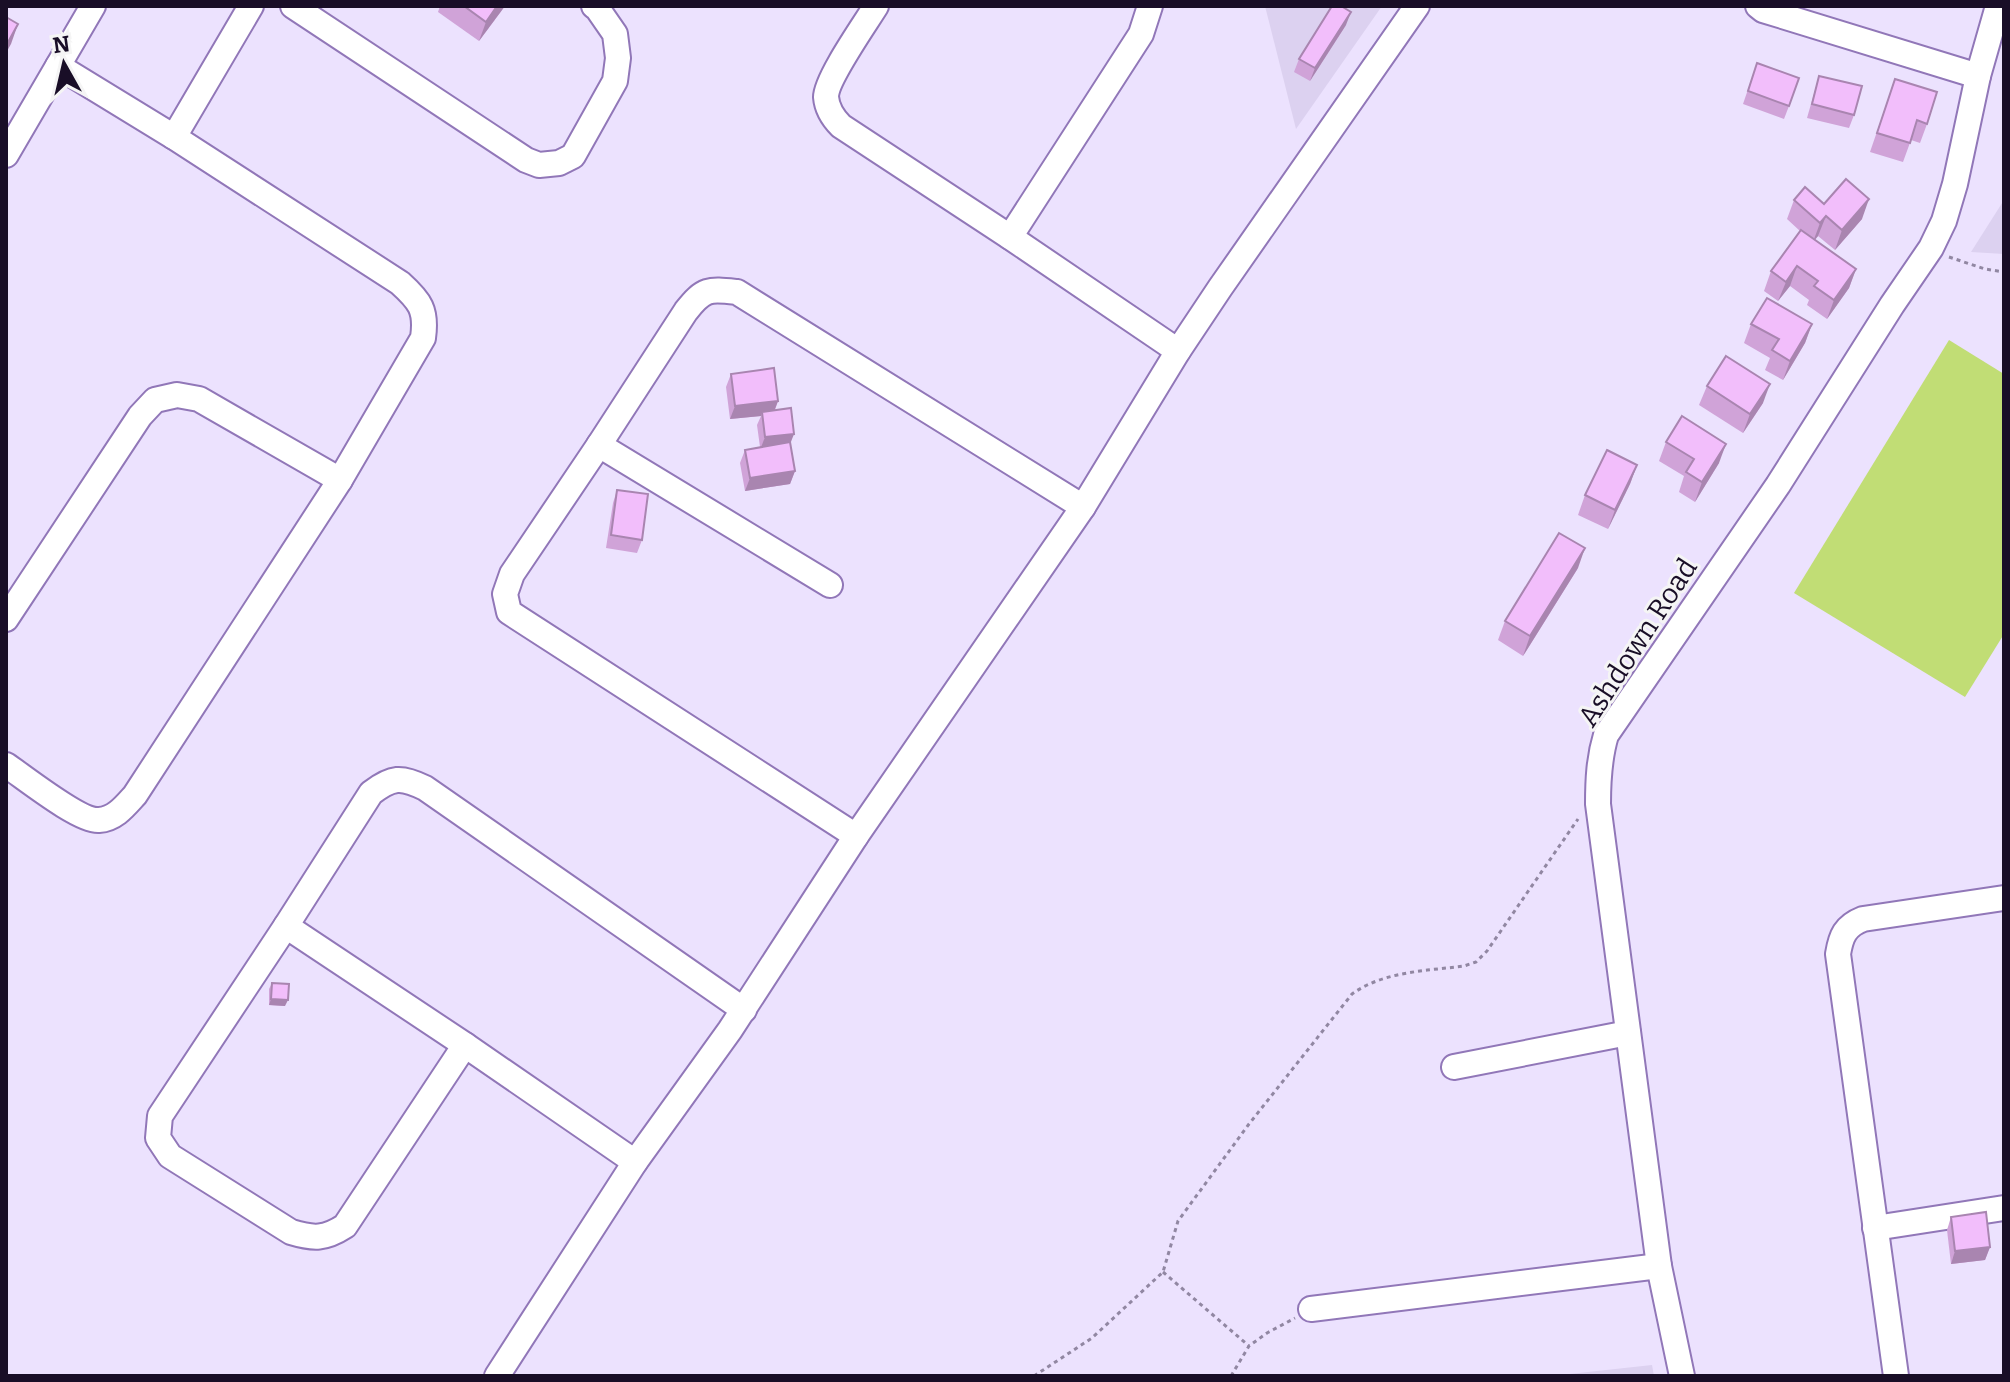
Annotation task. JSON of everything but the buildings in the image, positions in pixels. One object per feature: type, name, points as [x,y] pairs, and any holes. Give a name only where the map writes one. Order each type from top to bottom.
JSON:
[{"type":"street","points":[[6,155],[93,6]]},
{"type":"street","points":[[174,137],[251,6]]},
{"type":"street","points":[[293,6],[526,160],[539,165],[559,163],[573,156],[615,81],[618,58],[615,34],[594,6]]},
{"type":"street","points":[[876,6],[830,81],[826,96],[831,115],[841,126],[1178,351]]},
{"type":"street","points":[[1010,237],[1141,34],[1150,6]]},
{"type":"street","points":[[497,1376],[635,1162],[744,1010],[856,836],[1083,507],[1178,351],[1417,6]]},
{"type":"street","points":[[1758,6],[1978,76]]},
{"type":"street","name":"Ashdown Road","points":[[1682,1376],[1659,1266],[1598,804],[1597,775],[1606,735],[1778,485],[1931,248],[1944,221],[1955,184],[1978,76],[1998,6]]},
{"type":"street","points":[[6,765],[83,817],[99,820],[119,813],[135,795],[340,480],[423,338],[426,319],[417,298],[400,283],[58,66]]},
{"type":"street","points":[[856,836],[509,612],[505,594],[512,574],[686,311],[699,295],[715,290],[737,292],[1083,507]]},
{"type":"street","points":[[6,619],[140,416],[155,400],[177,395],[199,399],[340,480]]},
{"type":"street","points":[[599,445],[830,585]]},
{"type":"street","points":[[465,1045],[345,1226],[331,1235],[309,1238],[291,1232],[170,1156],[158,1138],[160,1116],[371,793],[386,781],[408,780],[425,788],[744,1010]]},
{"type":"street","points":[[1896,1376],[1838,954],[1840,941],[1852,923],[1863,919],[2004,898]]},
{"type":"street","points":[[286,926],[635,1162]]},
{"type":"street","points":[[1454,1067],[1628,1033]]},
{"type":"street","points":[[1875,1228],[2004,1208]]},
{"type":"street","points":[[1311,1309],[1659,1266]]},
{"type":"path","points":[[1931,248],[1963,262],[2004,272]]},
{"type":"path","points":[[1034,1376],[1092,1338],[1163,1272],[1178,1221],[1249,1124],[1352,994],[1386,977],[1476,962],[1487,951],[1579,817]]},
{"type":"path","points":[[1163,1272],[1249,1346]]},
{"type":"path","points":[[1231,1376],[1249,1346],[1311,1309]]},
{"type":"shaded area","points":[[1265,6],[1382,6],[1296,129]]},
{"type":"shaded area","points":[[2004,200],[2004,254],[1971,252]]},
{"type":"shaded area","points":[[1652,1365],[1654,1376],[1551,1376]]},
{"type":"green space","points":[[1949,340],[2004,374],[2004,634],[1965,697],[1794,593]]}]
